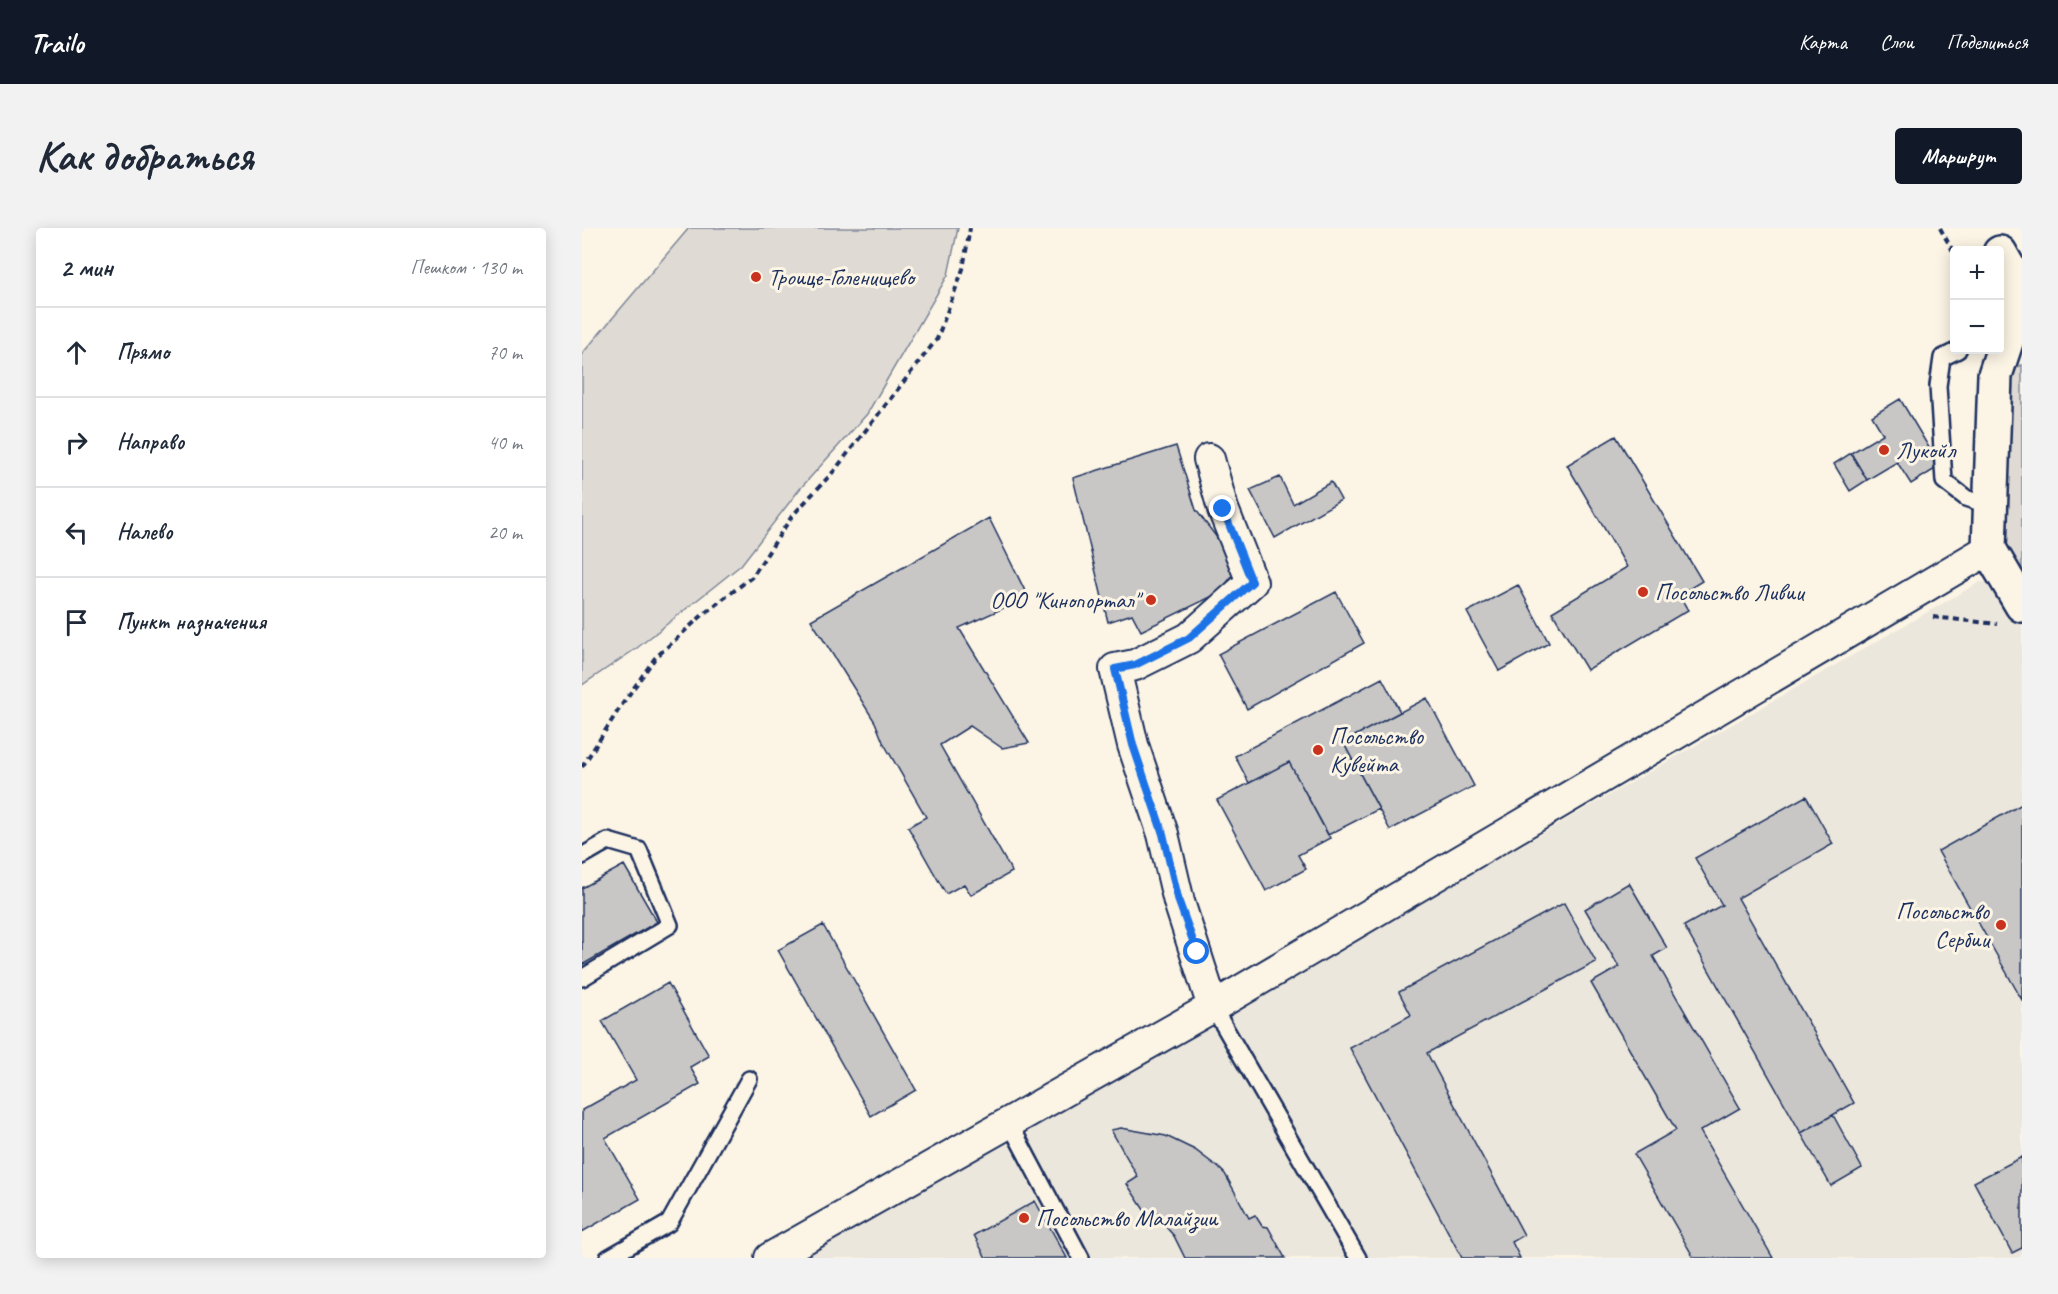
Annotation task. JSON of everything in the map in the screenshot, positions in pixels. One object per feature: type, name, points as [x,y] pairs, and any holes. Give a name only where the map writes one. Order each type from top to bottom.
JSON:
[{"type":"street","points":[[1986,228],[1996,246]]},
{"type":"street","points":[[2004,261],[2020,289],[2009,333],[2004,341]]},
{"type":"street","points":[[1998,354],[1989,506],[1989,549],[2013,615]]},
{"type":"street","points":[[1209,459],[1223,509],[1252,582],[1189,638],[1135,665],[1115,669],[1133,745],[1163,834],[1179,902],[1213,1007]]},
{"type":"street","points":[[770,1258],[1213,1007],[1989,549]]},
{"type":"lane","points":[[1950,354],[1942,358],[1938,386],[1944,481],[1966,498],[1989,506]]},
{"type":"lane","points":[[582,856],[608,841],[639,850],[669,925],[582,978]]},
{"type":"lane","points":[[1213,1007],[1358,1258]]},
{"type":"lane","points":[[608,1258],[669,1223],[749,1079]]},
{"type":"lane","points":[[1010,1124],[1081,1258]]},
{"type":"path","points":[[582,767],[655,658],[706,612],[752,577],[792,516],[834,471],[937,339],[963,269],[970,228]]},
{"type":"path","points":[[1940,228],[1950,246]]},
{"type":"path","points":[[1933,617],[2013,615]]},
{"type":"shaded area","points":[[689,228],[958,228],[948,275],[867,414],[799,490],[741,565],[637,648],[582,685],[582,354]]},
{"type":"shaded area","points":[[2022,365],[2022,580],[2001,545],[2008,371]]},
{"type":"shaded area","points":[[1980,582],[2000,583],[2022,622],[2022,1258],[803,1258]]},
{"type":"building","points":[[1900,399],[1940,466],[1911,484],[1897,462],[1867,480],[1851,453],[1883,434],[1872,416]]},
{"type":"building","points":[[1616,436],[1702,581],[1679,595],[1688,610],[1587,670],[1552,612],[1627,567],[1567,465]]},
{"type":"building","points":[[1176,446],[1196,510],[1239,567],[1219,593],[1141,631],[1132,614],[1108,622],[1073,478]]},
{"type":"building","points":[[1851,453],[1867,480],[1850,491],[1834,464]]},
{"type":"building","points":[[1280,477],[1293,504],[1331,482],[1341,500],[1275,538],[1250,490]]},
{"type":"building","points":[[989,518],[1028,597],[959,628],[1029,743],[1002,748],[970,726],[940,745],[1012,872],[971,895],[964,884],[946,894],[908,827],[926,817],[883,742],[875,722],[811,620]]},
{"type":"building","points":[[1518,585],[1549,643],[1499,671],[1467,612]]},
{"type":"building","points":[[1336,592],[1364,643],[1247,709],[1218,654]]},
{"type":"building","points":[[1382,678],[1400,712],[1343,742],[1379,809],[1328,835],[1289,762],[1249,783],[1235,756]]},
{"type":"building","points":[[1427,698],[1474,786],[1390,830],[1343,742]]},
{"type":"building","points":[[1289,762],[1330,838],[1298,855],[1306,869],[1266,891],[1217,800]]},
{"type":"building","points":[[1806,796],[1833,844],[1738,898],[1854,1103],[1801,1133],[1684,926],[1722,905],[1695,858]]},
{"type":"building","name":"Посольство Сербии","points":[[2022,804],[2022,1000],[1938,851]]},
{"type":"building","points":[[624,865],[657,922],[582,965],[582,888]]},
{"type":"building","points":[[1629,883],[1667,948],[1653,956],[1740,1108],[1700,1131],[1773,1258],[1694,1258],[1634,1154],[1676,1130],[1591,983],[1619,967],[1585,909]]},
{"type":"building","points":[[1564,903],[1596,962],[1427,1053],[1524,1235],[1512,1242],[1520,1258],[1462,1258],[1350,1048],[1411,1015],[1399,992]]},
{"type":"building","points":[[823,925],[916,1090],[871,1116],[778,950]]},
{"type":"building","points":[[668,983],[709,1056],[690,1067],[700,1084],[605,1138],[640,1199],[582,1232],[582,1110],[636,1080],[602,1021]]},
{"type":"building","points":[[1833,1115],[1862,1168],[1831,1186],[1801,1133]]},
{"type":"building","points":[[1121,1128],[1166,1136],[1195,1150],[1219,1168],[1225,1174],[1249,1218],[1255,1215],[1262,1226],[1268,1227],[1285,1258],[1185,1258],[1174,1236],[1155,1210],[1148,1216],[1127,1184],[1138,1177],[1111,1130]]},
{"type":"building","points":[[2022,1157],[2022,1248],[2012,1253],[1974,1182]]},
{"type":"building","name":"Посольство Малайзии","points":[[1035,1201],[1067,1258],[986,1258],[974,1235]]},
{"type":"place","name":"Троице-Голенищево","points":[[756,277]]},
{"type":"place","name":"Лукойл","points":[[1884,450]]},
{"type":"place","name":"Посольство Ливии","points":[[1643,592]]},
{"type":"place","name":"ООО \"Кинопортал\"","points":[[1151,600]]},
{"type":"place","name":"Посольство Кувейта","points":[[1318,750]]},
{"type":"place","name":"Посольство Сербии","points":[[2001,925]]},
{"type":"place","name":"Посольство Малайзии","points":[[1024,1218]]},
{"type":"route","points":[[1197,952],[1179,902],[1163,834],[1133,745],[1115,669],[1135,665],[1189,638],[1252,582],[1223,509]]}]
